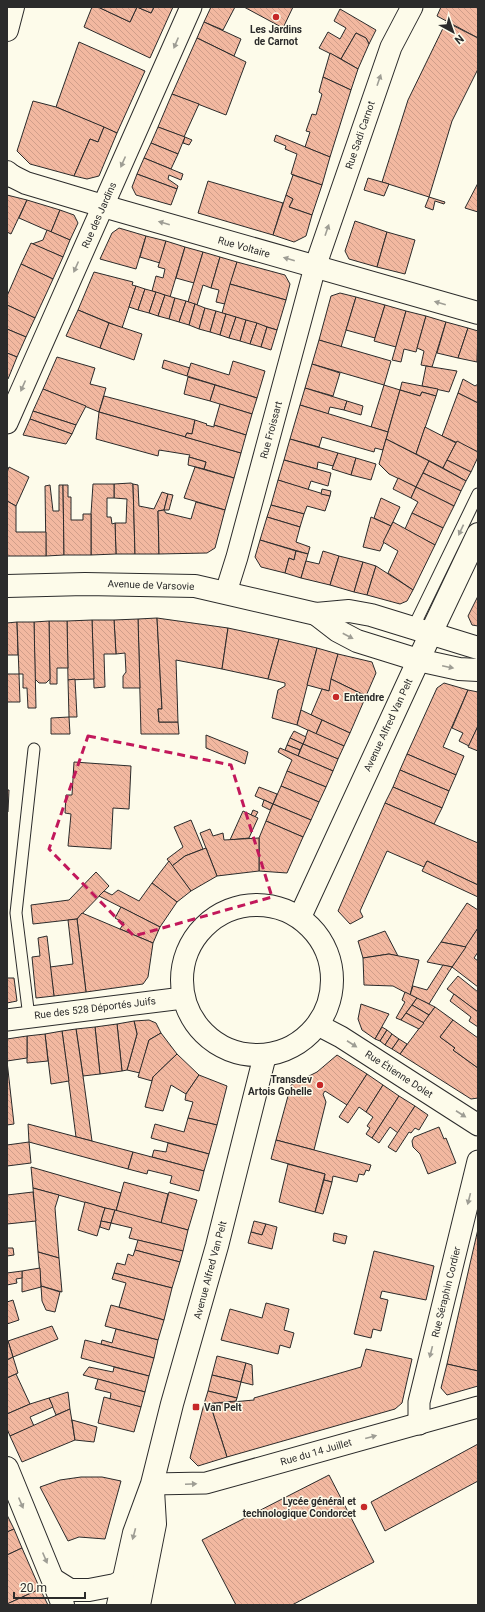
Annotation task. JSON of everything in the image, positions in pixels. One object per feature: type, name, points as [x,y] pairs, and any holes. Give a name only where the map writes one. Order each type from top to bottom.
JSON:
[{"type":"main road","points":[[7,30],[13,7]]},
{"type":"main road","name":"Rue Voltaire","points":[[10,174],[26,183],[103,206],[478,313]]},
{"type":"main road","name":"Avenue Alfred Van Pelt","points":[[300,917],[418,660],[422,630],[478,534]]},
{"type":"main road","name":"Avenue de Varsovie","points":[[7,586],[174,584],[195,586],[316,614],[348,611],[370,615],[478,648]]},
{"type":"main road","name":"Avenue de Varsovie","points":[[316,614],[338,631],[357,640],[418,660],[459,669],[478,670]]},
{"type":"main road","points":[[250,904],[276,906],[300,917],[315,931],[326,948],[332,967],[332,988],[327,1007],[318,1025],[303,1040],[285,1050],[265,1055],[246,1055],[229,1050],[213,1042],[189,1014],[183,998],[181,971],[188,946],[204,925],[225,911],[250,904]]},
{"type":"main road","name":"Avenue Alfred Van Pelt","points":[[118,1605],[134,1533],[152,1484],[172,1404],[217,1246],[265,1055]]},
{"type":"main road","points":[[7,1468],[63,1605]]},
{"type":"main road","name":"Avenue Alfred Van Pelt","points":[[139,1605],[155,1524],[152,1484]]},
{"type":"main road","points":[[54,1580],[70,1590],[105,1588],[124,1582],[146,1567]]},
{"type":"street","name":"Rue des Jardins","points":[[7,423],[191,7]]},
{"type":"street","name":"Rue Sadi Carnot","points":[[315,267],[391,47],[412,7]]},
{"type":"street","name":"Rue Froissart","points":[[226,592],[237,557],[315,267]]},
{"type":"street","name":"Rue des 528 Déportés Juifs","points":[[7,1020],[183,998]]},
{"type":"street","name":"Rue Étienne Dolet","points":[[318,1025],[341,1037],[478,1125]]},
{"type":"street","name":"Rue Séraphin Cordier","points":[[419,1424],[419,1402],[478,1161]]},
{"type":"street","name":"Rue du 14 Juillet","points":[[152,1484],[206,1483],[419,1424],[478,1406]]},
{"type":"lane","points":[[422,630],[478,494]]},
{"type":"lane","points":[[29,1017],[16,913],[34,749]]},
{"type":"highlighted area","points":[[88,736],[231,765],[272,897],[134,936],[49,849]]},
{"type":"building","points":[[92,7],[98,7],[130,22],[137,7],[151,13],[154,7],[173,7],[150,58],[84,27]]},
{"type":"building","points":[[98,7],[137,7],[130,22]]},
{"type":"building","points":[[137,7],[154,7],[151,13]]},
{"type":"building","points":[[211,7],[235,7],[223,30],[204,22]]},
{"type":"building","name":"Les Jardins de Carnot","points":[[244,7],[293,7],[283,28]]},
{"type":"building","points":[[441,7],[478,7],[478,38],[437,16]]},
{"type":"building","points":[[340,9],[376,30],[369,44],[366,38],[356,33],[341,59],[319,48],[328,32],[340,39],[346,28],[334,21]]},
{"type":"building","points":[[204,22],[241,39],[234,56],[197,38]]},
{"type":"building","points":[[446,22],[478,38],[478,69],[452,121],[429,197],[382,182],[408,100]]},
{"type":"building","points":[[356,33],[366,38],[369,44],[358,69],[341,59]]},
{"type":"building","points":[[197,38],[246,62],[226,115],[172,94]]},
{"type":"building","points":[[79,42],[145,71],[117,133],[56,107]]},
{"type":"building","points":[[330,53],[358,69],[351,90],[323,77]]},
{"type":"building","points":[[323,77],[351,90],[330,157],[305,147],[310,132],[306,131],[312,114],[316,115],[322,94],[319,92]]},
{"type":"building","points":[[172,94],[199,104],[184,137],[158,127]]},
{"type":"building","points":[[33,101],[56,107],[104,127],[98,142],[90,139],[74,176],[30,164],[17,151]]},
{"type":"building","points":[[104,127],[117,133],[99,176],[87,179],[74,176],[90,139],[98,142]]},
{"type":"building","points":[[158,127],[185,137],[178,154],[151,143]]},
{"type":"building","points":[[276,135],[330,157],[322,185],[291,174],[297,154],[285,149],[286,146],[274,141]]},
{"type":"building","points":[[185,137],[192,140],[189,145],[183,143]]},
{"type":"building","points":[[151,143],[178,154],[171,169],[144,158]]},
{"type":"building","points":[[144,158],[183,174],[181,180],[169,175],[168,179],[178,186],[177,189],[137,174]]},
{"type":"building","points":[[137,174],[177,189],[171,205],[136,195],[132,187]]},
{"type":"building","points":[[293,175],[322,185],[312,215],[289,207],[293,199],[286,195]]},
{"type":"building","points":[[368,178],[389,184],[384,196],[364,190]]},
{"type":"building","points":[[208,181],[283,203],[273,235],[198,213]]},
{"type":"building","points":[[478,183],[478,212],[465,208]]},
{"type":"building","points":[[7,195],[27,200],[11,234],[7,232]]},
{"type":"building","points":[[286,195],[293,199],[289,207],[312,215],[306,236],[294,242],[273,235]]},
{"type":"building","points":[[429,197],[445,202],[444,204],[435,201],[433,210],[425,207]]},
{"type":"building","points":[[27,200],[60,210],[51,232],[19,218]]},
{"type":"building","points":[[60,210],[74,215],[78,223],[70,240],[51,232]]},
{"type":"building","points":[[355,221],[387,232],[377,267],[349,259],[345,251]]},
{"type":"building","points":[[119,228],[146,236],[136,269],[100,259],[112,233]]},
{"type":"building","points":[[47,230],[70,240],[63,257],[32,244],[43,240]]},
{"type":"building","points":[[387,232],[415,240],[405,274],[377,267]]},
{"type":"building","points":[[146,236],[166,241],[160,263],[140,257]]},
{"type":"building","points":[[166,241],[185,247],[170,297],[152,291],[156,276],[163,278],[165,269],[158,267]]},
{"type":"building","points":[[31,243],[63,257],[53,279],[21,264]]},
{"type":"building","points":[[185,247],[203,252],[194,283],[176,278]]},
{"type":"building","points":[[203,252],[220,257],[211,288],[203,285],[197,305],[188,302]]},
{"type":"building","points":[[220,257],[237,262],[225,304],[216,302],[219,290],[211,288]]},
{"type":"building","points":[[237,262],[285,275],[290,284],[286,300],[230,284]]},
{"type":"building","points":[[21,264],[53,279],[35,318],[7,305],[7,296]]},
{"type":"building","points":[[94,272],[133,282],[132,285],[136,286],[122,328],[78,310]]},
{"type":"building","points":[[230,284],[286,300],[277,330],[222,313]]},
{"type":"building","points":[[136,286],[145,289],[138,310],[129,307]]},
{"type":"building","points":[[145,289],[156,292],[149,313],[138,310]]},
{"type":"building","points":[[156,292],[165,295],[158,316],[149,313]]},
{"type":"building","points":[[340,293],[356,297],[341,347],[319,340],[331,296]]},
{"type":"building","points":[[165,295],[175,298],[169,319],[158,316]]},
{"type":"building","points":[[356,297],[385,305],[375,338],[346,330]]},
{"type":"building","points":[[175,298],[186,301],[179,322],[169,319]]},
{"type":"building","points":[[186,301],[195,304],[189,325],[179,322]]},
{"type":"building","points":[[195,304],[205,308],[199,329],[189,325]]},
{"type":"building","points":[[7,305],[35,318],[26,337],[7,329]]},
{"type":"building","points":[[385,305],[406,311],[396,347],[374,341]]},
{"type":"building","points":[[205,308],[216,311],[210,332],[199,329]]},
{"type":"building","points":[[78,310],[109,323],[100,348],[66,336]]},
{"type":"building","points":[[216,311],[226,314],[220,335],[210,332]]},
{"type":"building","points":[[406,311],[426,316],[416,352],[404,349],[401,362],[392,360]]},
{"type":"building","points":[[226,314],[236,317],[229,338],[220,335]]},
{"type":"building","points":[[426,316],[446,322],[432,367],[421,365],[424,351],[417,348]]},
{"type":"building","points":[[236,317],[246,320],[240,341],[229,338]]},
{"type":"building","points":[[246,320],[257,323],[250,344],[240,341]]},
{"type":"building","points":[[446,322],[468,328],[458,358],[437,353]]},
{"type":"building","points":[[109,323],[142,334],[134,360],[100,348]]},
{"type":"building","points":[[257,323],[267,327],[261,347],[250,344]]},
{"type":"building","points":[[267,327],[277,330],[271,350],[261,347]]},
{"type":"building","points":[[468,328],[478,331],[477,362],[458,358]]},
{"type":"building","points":[[7,329],[26,337],[17,357],[7,353]]},
{"type":"building","points":[[319,340],[391,361],[384,385],[312,364]]},
{"type":"building","points":[[7,353],[17,357],[8,379],[7,378]]},
{"type":"building","points":[[57,357],[95,368],[90,384],[106,388],[99,412],[43,389]]},
{"type":"building","points":[[164,360],[190,368],[187,376],[162,368]]},
{"type":"building","points":[[233,361],[265,371],[257,398],[187,376],[191,363],[229,375]]},
{"type":"building","points":[[312,364],[340,373],[333,396],[305,388]]},
{"type":"building","points":[[426,366],[457,371],[449,392],[422,386]]},
{"type":"building","points":[[188,377],[215,385],[210,401],[184,394]]},
{"type":"building","points":[[463,379],[475,386],[478,384],[478,403],[458,393]]},
{"type":"building","points":[[402,382],[438,389],[436,396],[422,392],[420,396],[400,390]]},
{"type":"building","points":[[215,385],[257,398],[252,414],[210,401]]},
{"type":"building","points":[[384,385],[400,390],[388,432],[371,427]]},
{"type":"building","points":[[305,388],[347,401],[344,410],[330,407],[328,414],[300,405]]},
{"type":"building","points":[[43,389],[86,406],[76,425],[33,411]]},
{"type":"building","points":[[400,390],[420,396],[422,392],[436,396],[416,454],[386,439]]},
{"type":"building","points":[[458,393],[478,403],[478,452],[442,436]]},
{"type":"building","points":[[104,396],[195,420],[192,434],[187,433],[185,437],[99,412]]},
{"type":"building","points":[[347,401],[363,406],[361,415],[344,410]]},
{"type":"building","points":[[220,404],[252,414],[246,435],[214,425]]},
{"type":"building","points":[[300,405],[388,432],[383,450],[375,448],[374,452],[322,437],[319,447],[290,439]]},
{"type":"building","points":[[33,411],[76,425],[72,434],[30,419]]},
{"type":"building","points":[[99,412],[241,453],[234,478],[204,469],[206,462],[189,457],[190,455],[159,450],[158,456],[96,439]]},
{"type":"building","points":[[30,419],[72,434],[66,444],[23,435]]},
{"type":"building","points":[[195,420],[207,424],[206,425],[214,427],[214,425],[246,435],[241,453],[185,437],[187,433],[192,434]]},
{"type":"building","points":[[425,427],[456,443],[443,468],[416,454]]},
{"type":"building","points":[[290,439],[338,453],[333,466],[318,462],[317,469],[284,460]]},
{"type":"building","points":[[386,439],[429,461],[416,487],[389,474],[379,464]]},
{"type":"building","points":[[457,441],[478,452],[478,457],[471,472],[447,460]]},
{"type":"building","points":[[338,453],[356,458],[351,475],[332,469]]},
{"type":"building","points":[[189,457],[206,462],[204,469],[188,465]]},
{"type":"building","points":[[356,458],[376,464],[371,480],[351,475]]},
{"type":"building","points":[[284,460],[331,473],[328,486],[311,481],[308,490],[278,480]]},
{"type":"building","points":[[447,460],[471,472],[466,481],[443,468]]},
{"type":"building","points":[[429,461],[466,481],[461,491],[423,473]]},
{"type":"building","points":[[9,467],[29,477],[16,506],[7,501],[7,472]]},
{"type":"building","points":[[195,467],[234,478],[225,510],[184,498]]},
{"type":"building","points":[[423,473],[461,491],[454,506],[416,487]]},
{"type":"building","points":[[398,478],[416,487],[411,498],[393,489]]},
{"type":"building","points":[[278,480],[330,496],[325,511],[307,506],[304,514],[271,505]]},
{"type":"building","points":[[93,484],[114,484],[114,498],[107,498],[107,517],[111,517],[112,524],[115,523],[116,554],[91,555]]},
{"type":"building","points":[[114,484],[133,484],[135,554],[116,554],[115,523],[126,523],[127,499],[114,498]]},
{"type":"building","points":[[133,484],[138,485],[139,506],[154,509],[162,492],[168,494],[164,510],[158,511],[159,554],[135,554]]},
{"type":"building","points":[[50,485],[53,511],[59,511],[59,485],[63,485],[64,555],[46,556],[45,486]]},
{"type":"building","points":[[63,485],[68,485],[68,497],[71,497],[71,520],[83,520],[83,514],[91,514],[91,555],[64,555]]},
{"type":"building","points":[[416,487],[454,506],[443,528],[412,513],[418,502],[411,498]]},
{"type":"building","points":[[322,489],[331,491],[330,496],[321,494]]},
{"type":"building","points":[[168,494],[173,495],[169,510],[164,510]]},
{"type":"building","points":[[381,498],[400,507],[391,526],[374,518]]},
{"type":"building","points":[[7,501],[16,506],[16,532],[46,532],[46,556],[7,556]]},
{"type":"building","points":[[196,502],[225,510],[215,548],[207,553],[159,554],[158,511],[164,510],[166,513],[191,519]]},
{"type":"building","points":[[271,505],[304,514],[300,527],[267,517]]},
{"type":"building","points":[[412,513],[443,528],[435,545],[405,529]]},
{"type":"building","points":[[267,517],[300,527],[296,542],[310,547],[308,554],[260,540]]},
{"type":"building","points":[[371,517],[391,526],[380,551],[363,547]]},
{"type":"building","points":[[393,522],[435,545],[413,590],[388,573],[398,551],[383,542]]},
{"type":"building","points":[[260,540],[296,551],[294,560],[289,558],[285,573],[261,567],[255,557]]},
{"type":"building","points":[[296,551],[308,554],[301,578],[285,573],[289,558],[294,560]]},
{"type":"building","points":[[323,551],[339,556],[330,585],[301,578],[306,561],[319,564]]},
{"type":"building","points":[[339,556],[363,562],[354,592],[330,585]]},
{"type":"building","points":[[363,562],[376,566],[367,595],[354,592]]},
{"type":"building","points":[[376,566],[413,590],[407,601],[400,604],[367,595]]},
{"type":"building","points":[[478,596],[478,626],[472,625],[468,616]]},
{"type":"building","points":[[157,618],[162,709],[158,709],[159,722],[178,722],[179,734],[141,734],[138,619]]},
{"type":"building","points":[[157,618],[228,628],[222,669],[176,660],[178,722],[159,722],[158,709],[162,709]]},
{"type":"building","points":[[138,619],[140,688],[123,688],[123,676],[126,672],[125,653],[116,654],[114,620]]},
{"type":"building","points":[[92,620],[114,620],[116,654],[104,654],[105,687],[94,688]]},
{"type":"building","points":[[92,620],[94,679],[68,680],[67,621]]},
{"type":"building","points":[[49,621],[67,621],[68,668],[57,668],[57,684],[50,684]]},
{"type":"building","points":[[49,621],[50,679],[46,683],[39,683],[35,679],[34,622]]},
{"type":"building","points":[[17,622],[18,655],[7,655],[7,623]]},
{"type":"building","points":[[17,622],[34,622],[36,708],[28,708],[27,688],[23,688],[23,674],[19,674]]},
{"type":"building","points":[[228,628],[279,639],[268,679],[222,669]]},
{"type":"building","points":[[279,639],[317,648],[297,725],[272,718],[278,690],[285,686],[285,683],[268,679]]},
{"type":"building","points":[[317,648],[338,654],[329,691],[307,685]]},
{"type":"building","points":[[338,654],[372,662],[376,673],[366,696],[331,679]]},
{"type":"building","points":[[7,674],[19,674],[20,702],[7,702]]},
{"type":"building","points":[[75,679],[77,717],[69,717],[68,680]]},
{"type":"building","points":[[331,679],[366,696],[350,733],[311,715],[322,689],[329,691]]},
{"type":"building","points":[[444,683],[468,690],[443,747],[464,756],[456,775],[407,754],[437,688]]},
{"type":"building","points":[[468,690],[478,692],[478,726],[469,746],[459,741],[463,733],[452,728]]},
{"type":"building","points":[[301,710],[322,720],[316,734],[297,725]]},
{"type":"building","points":[[69,717],[70,734],[51,734],[51,718]]},
{"type":"building","points":[[322,720],[350,733],[344,746],[316,734]]},
{"type":"building","points":[[478,726],[478,751],[468,747]]},
{"type":"building","points":[[308,730],[344,746],[338,759],[303,744]]},
{"type":"building","points":[[294,731],[306,737],[303,744],[290,738]]},
{"type":"building","points":[[206,735],[248,752],[245,764],[206,748]]},
{"type":"building","points":[[290,738],[303,744],[300,750],[287,745]]},
{"type":"building","points":[[303,744],[338,759],[333,771],[298,756]]},
{"type":"building","points":[[287,745],[300,750],[298,756],[285,750]]},
{"type":"building","points":[[280,748],[333,771],[326,787],[287,771],[292,760],[278,752]]},
{"type":"building","points":[[407,754],[456,775],[449,791],[400,770]]},
{"type":"building","points":[[74,762],[131,766],[129,809],[113,808],[111,849],[68,846],[71,814],[65,813],[66,795],[72,795]]},
{"type":"building","points":[[400,770],[449,791],[442,808],[393,787]]},
{"type":"building","points":[[287,771],[326,787],[319,802],[281,786]]},
{"type":"building","points":[[281,786],[319,802],[311,820],[273,804]]},
{"type":"building","points":[[259,787],[277,794],[273,804],[255,796]]},
{"type":"building","points":[[393,787],[442,808],[434,824],[385,803]]},
{"type":"building","points":[[7,790],[9,790],[8,812],[7,812]]},
{"type":"building","points":[[264,800],[273,804],[270,810],[262,806]]},
{"type":"building","points":[[385,803],[478,843],[478,885],[427,861],[424,867],[387,851],[360,911],[363,917],[350,924],[338,911]]},
{"type":"building","points":[[273,804],[311,820],[303,837],[266,821]]},
{"type":"building","points":[[253,810],[258,812],[255,817],[251,815]]},
{"type":"building","points":[[243,811],[258,818],[249,838],[230,840]]},
{"type":"building","points":[[191,820],[203,849],[185,856],[172,866],[167,859],[183,847],[174,827]]},
{"type":"building","points":[[266,821],[303,837],[287,873],[259,871],[259,838]]},
{"type":"building","points":[[210,829],[213,836],[223,833],[224,840],[259,838],[259,871],[217,876],[200,833]]},
{"type":"building","points":[[206,848],[217,876],[191,891],[172,866],[185,856]]},
{"type":"building","points":[[169,861],[191,891],[177,902],[152,883]]},
{"type":"building","points":[[427,861],[478,885],[478,897],[422,871]]},
{"type":"building","points":[[96,872],[109,886],[77,919],[33,924],[31,905],[69,900]]},
{"type":"building","points":[[152,883],[177,902],[160,927],[99,896],[104,891],[112,895],[118,890],[139,901]]},
{"type":"building","points":[[467,903],[478,910],[478,928],[466,947],[441,942]]},
{"type":"building","points":[[121,907],[160,927],[153,943],[120,929],[124,923],[115,918]]},
{"type":"building","points":[[82,913],[153,943],[148,977],[143,984],[86,992],[77,919]]},
{"type":"building","points":[[77,919],[86,992],[54,996],[50,967],[73,964],[68,920]]},
{"type":"building","points":[[478,928],[478,952],[474,958],[478,961],[478,987],[452,967]]},
{"type":"building","points":[[385,931],[398,956],[389,954],[363,958],[358,941]]},
{"type":"building","points":[[47,936],[54,996],[36,998],[32,957],[40,956],[38,938]]},
{"type":"building","points":[[441,942],[466,947],[452,967],[427,962]]},
{"type":"building","points":[[389,954],[419,960],[410,995],[393,986],[364,985],[363,958]]},
{"type":"building","points":[[443,965],[452,967],[429,1004],[410,995],[413,986],[427,990]]},
{"type":"building","points":[[458,976],[478,992],[478,1012],[447,989]]},
{"type":"building","points":[[7,978],[14,978],[17,1001],[7,1003]]},
{"type":"building","points":[[405,992],[417,998],[401,1020],[396,1018],[405,1002],[402,1000]]},
{"type":"building","points":[[454,994],[478,1012],[478,1027],[469,1021],[471,1017],[450,1001]]},
{"type":"building","points":[[417,998],[435,1007],[429,1015],[412,1005]]},
{"type":"building","points":[[361,1004],[389,1014],[375,1039],[362,1030],[358,1019]]},
{"type":"building","points":[[412,1005],[429,1015],[424,1023],[406,1013]]},
{"type":"building","points":[[435,1007],[453,1020],[440,1037],[455,1048],[453,1050],[478,1068],[478,1098],[471,1099],[400,1054]]},
{"type":"building","points":[[406,1013],[424,1023],[419,1029],[401,1020]]},
{"type":"building","points":[[149,1020],[156,1023],[161,1033],[149,1040],[140,1073],[127,1070],[137,1034],[134,1021]]},
{"type":"building","points":[[453,1020],[478,1038],[478,1068],[453,1050],[455,1048],[440,1037]]},
{"type":"building","points":[[134,1021],[137,1034],[127,1070],[122,1071],[117,1024]]},
{"type":"building","points":[[117,1024],[122,1071],[100,1074],[95,1027]]},
{"type":"building","points":[[95,1027],[100,1074],[83,1076],[76,1029]]},
{"type":"building","points":[[382,1027],[387,1030],[380,1041],[375,1039]]},
{"type":"building","points":[[76,1029],[92,1141],[76,1137],[62,1031]]},
{"type":"building","points":[[387,1030],[392,1034],[385,1045],[380,1041]]},
{"type":"building","points":[[62,1031],[69,1081],[51,1084],[45,1034]]},
{"type":"building","points":[[161,1033],[177,1054],[153,1077],[152,1081],[138,1077],[149,1040]]},
{"type":"building","points":[[45,1034],[48,1061],[27,1063],[27,1036]]},
{"type":"building","points":[[392,1034],[399,1039],[392,1049],[385,1045]]},
{"type":"building","points":[[27,1036],[27,1058],[7,1061],[7,1039]]},
{"type":"building","points":[[399,1039],[407,1044],[400,1054],[392,1049]]},
{"type":"building","points":[[177,1054],[199,1075],[186,1094],[171,1085],[163,1111],[145,1107],[153,1077]]},
{"type":"building","points":[[337,1055],[367,1074],[347,1105],[325,1091],[323,1094],[326,1102],[314,1150],[276,1140],[291,1085],[317,1072]]},
{"type":"building","points":[[7,1061],[14,1124],[7,1125]]},
{"type":"building","points":[[367,1074],[383,1085],[366,1112],[359,1107],[348,1123],[339,1117]]},
{"type":"building","points":[[199,1075],[227,1086],[217,1125],[188,1118],[193,1102],[185,1100],[186,1094]]},
{"type":"building","points":[[383,1085],[399,1096],[372,1138],[366,1134],[370,1128],[367,1126],[373,1117],[366,1112]]},
{"type":"building","points":[[399,1096],[415,1106],[398,1133],[390,1127],[379,1143],[372,1138]]},
{"type":"building","points":[[415,1106],[428,1115],[419,1130],[415,1128],[411,1133],[409,1132],[396,1152],[388,1147]]},
{"type":"building","points":[[188,1118],[217,1125],[209,1154],[151,1138],[155,1124],[184,1132]]},
{"type":"building","points":[[28,1124],[133,1152],[128,1169],[29,1142]]},
{"type":"building","points":[[439,1127],[444,1139],[446,1138],[456,1163],[428,1174],[420,1154],[413,1147],[412,1141],[414,1137]]},
{"type":"building","points":[[276,1140],[371,1165],[369,1171],[366,1170],[364,1175],[359,1174],[357,1182],[333,1176],[332,1182],[324,1180],[325,1174],[271,1159]]},
{"type":"building","points":[[29,1142],[31,1163],[7,1166],[7,1145]]},
{"type":"building","points":[[168,1143],[209,1154],[204,1171],[152,1157],[154,1150],[166,1152]]},
{"type":"building","points":[[133,1152],[204,1171],[199,1191],[170,1183],[172,1176],[148,1170],[147,1174],[128,1169]]},
{"type":"building","points":[[288,1164],[325,1174],[315,1212],[279,1202]]},
{"type":"building","points":[[31,1167],[121,1193],[116,1211],[33,1188]]},
{"type":"building","points":[[324,1180],[332,1182],[323,1214],[315,1212]]},
{"type":"building","points":[[124,1182],[168,1194],[161,1223],[116,1211]]},
{"type":"building","points":[[33,1188],[59,1195],[55,1208],[59,1258],[38,1252]]},
{"type":"building","points":[[33,1192],[36,1221],[7,1224],[7,1195]]},
{"type":"building","points":[[169,1192],[197,1200],[188,1230],[161,1223]]},
{"type":"building","points":[[85,1202],[105,1208],[97,1236],[78,1230]]},
{"type":"building","points":[[105,1208],[115,1210],[111,1223],[101,1221]]},
{"type":"building","points":[[115,1210],[188,1230],[183,1251],[129,1238],[132,1228],[111,1223]]},
{"type":"building","points":[[101,1221],[111,1223],[109,1230],[100,1227]]},
{"type":"building","points":[[254,1221],[266,1224],[262,1235],[251,1232]]},
{"type":"building","points":[[266,1224],[277,1227],[272,1249],[248,1243],[251,1232],[262,1235]]},
{"type":"building","points":[[478,1229],[478,1371],[447,1364]]},
{"type":"building","points":[[334,1233],[347,1236],[345,1244],[333,1241]]},
{"type":"building","points":[[138,1240],[183,1251],[180,1262],[135,1250]]},
{"type":"building","points":[[7,1248],[13,1248],[14,1255],[7,1256]]},
{"type":"building","points":[[135,1250],[180,1262],[172,1288],[114,1273],[117,1263],[125,1265],[128,1254],[133,1256]]},
{"type":"building","points":[[374,1251],[434,1266],[426,1300],[382,1291],[380,1298],[388,1300],[381,1331],[373,1329],[371,1338],[354,1334]]},
{"type":"building","points":[[38,1252],[59,1258],[62,1292],[41,1286]]},
{"type":"building","points":[[40,1268],[41,1287],[22,1292],[22,1271]]},
{"type":"building","points":[[22,1271],[22,1278],[16,1279],[17,1283],[7,1285],[7,1273]]},
{"type":"building","points":[[114,1273],[172,1288],[164,1320],[119,1307],[126,1283],[112,1279]]},
{"type":"building","points":[[41,1286],[60,1292],[55,1312],[46,1310],[42,1301]]},
{"type":"building","points":[[13,1300],[19,1320],[7,1324],[7,1302]]},
{"type":"building","points":[[266,1303],[289,1309],[284,1330],[294,1333],[290,1348],[280,1345],[278,1354],[221,1340],[230,1309],[262,1318]]},
{"type":"building","points":[[111,1305],[164,1320],[158,1340],[105,1326]]},
{"type":"building","points":[[52,1326],[58,1339],[13,1357],[8,1341]]},
{"type":"building","points":[[116,1329],[158,1340],[154,1358],[101,1344],[102,1340],[112,1343]]},
{"type":"building","points":[[85,1340],[154,1358],[149,1376],[81,1358]]},
{"type":"building","points":[[8,1341],[13,1357],[7,1360],[7,1342]]},
{"type":"building","points":[[366,1349],[412,1359],[402,1403],[395,1409],[227,1457],[210,1404],[254,1400],[254,1398],[361,1367]]},
{"type":"building","points":[[217,1356],[246,1363],[241,1382],[212,1375]]},
{"type":"building","points":[[13,1357],[18,1373],[7,1378],[7,1360]]},
{"type":"building","points":[[246,1363],[252,1365],[253,1385],[241,1382]]},
{"type":"building","points":[[447,1364],[478,1371],[478,1386],[447,1395],[441,1388]]},
{"type":"building","points":[[89,1367],[113,1372],[114,1367],[149,1376],[145,1392],[83,1375]]},
{"type":"building","points":[[16,1374],[30,1404],[7,1414],[7,1378]]},
{"type":"building","points":[[212,1375],[241,1382],[237,1398],[208,1391]]},
{"type":"building","points":[[98,1379],[145,1392],[141,1407],[110,1399],[111,1393],[95,1389]]},
{"type":"building","points":[[208,1391],[237,1398],[236,1401],[204,1404]]},
{"type":"building","points":[[68,1392],[70,1409],[56,1415],[49,1398]]},
{"type":"building","points":[[104,1397],[141,1407],[134,1432],[98,1423]]},
{"type":"building","points":[[49,1398],[53,1407],[30,1417],[34,1426],[10,1436],[7,1429],[7,1414]]},
{"type":"building","points":[[204,1404],[210,1404],[227,1457],[198,1466],[190,1458]]},
{"type":"building","points":[[70,1409],[75,1440],[22,1462],[10,1436]]},
{"type":"building","points":[[72,1420],[97,1427],[94,1442],[75,1440]]},
{"type":"building","points":[[478,1444],[478,1481],[385,1531],[371,1502]]},
{"type":"building","points":[[329,1475],[374,1562],[292,1605],[236,1605],[202,1540]]},
{"type":"building","points":[[81,1477],[102,1477],[121,1481],[105,1539],[79,1537],[68,1541],[40,1487],[60,1480]]},
{"type":"building","points":[[7,1515],[14,1529],[7,1532]]},
{"type":"building","points":[[14,1529],[22,1548],[7,1555],[7,1532]]},
{"type":"building","points":[[22,1548],[40,1589],[7,1604],[7,1555]]},
{"type":"building","points":[[40,1589],[48,1605],[7,1605],[7,1604]]},
{"type":"place","name":"Les Jardins de Carnot","points":[[276,17]]},
{"type":"place","name":"Entendre","points":[[336,697]]},
{"type":"place","name":"Transdev Artois Gohelle","points":[[320,1085]]},
{"type":"place","name":"Van Pelt","points":[[196,1407]]},
{"type":"place","name":"Lycée général et technologique Condorcet","points":[[364,1507]]}]
